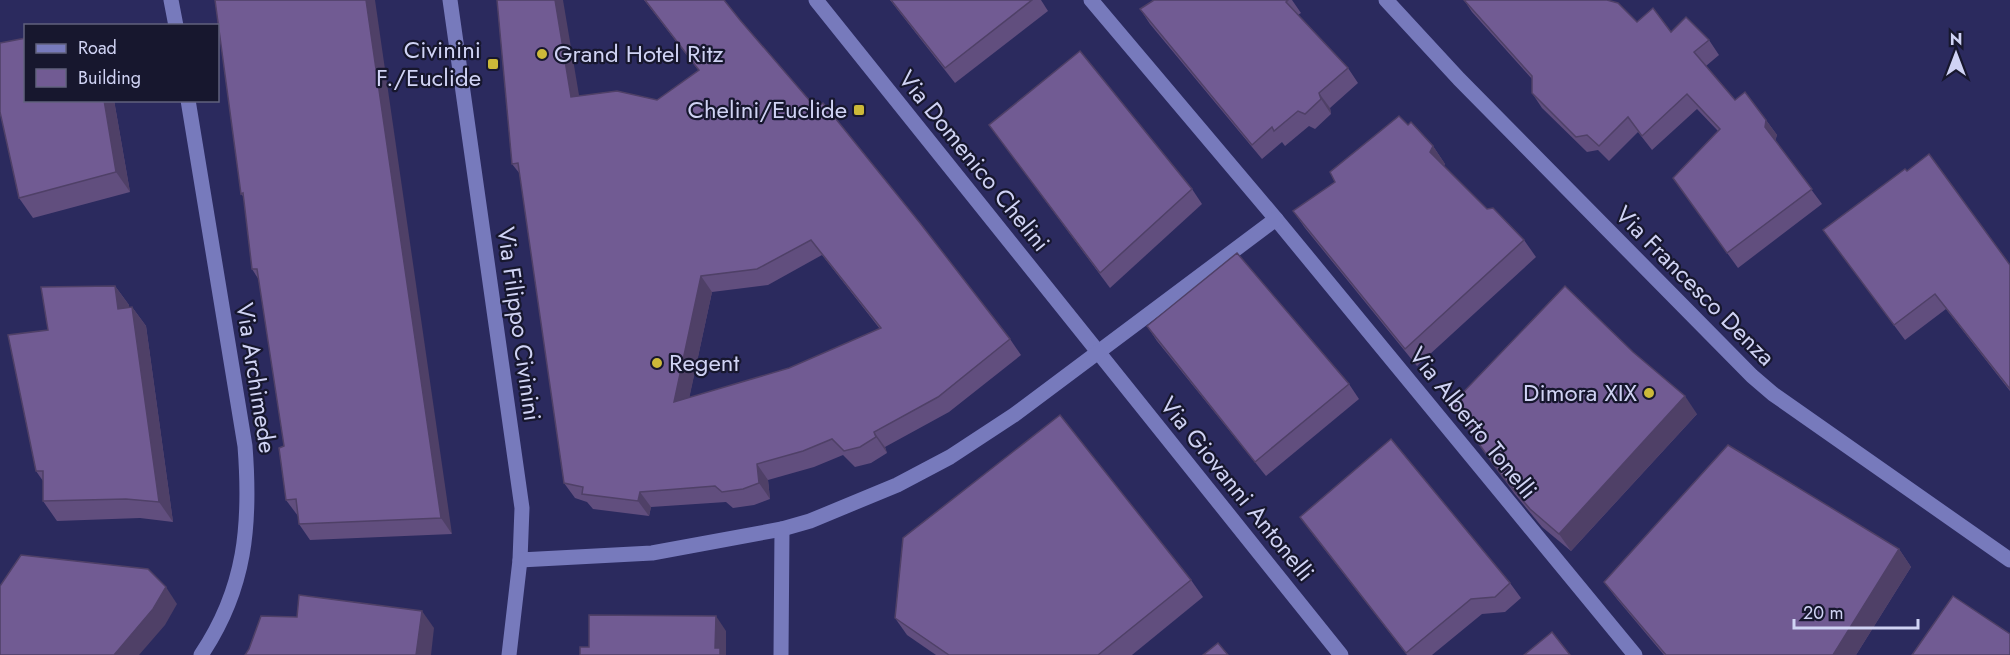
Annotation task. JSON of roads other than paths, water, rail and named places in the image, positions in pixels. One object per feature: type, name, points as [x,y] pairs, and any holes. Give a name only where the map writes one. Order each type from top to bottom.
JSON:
[{"type":"street","points":[[171,0],[176,24]]},
{"type":"street","name":"Via Filippo Civinini","points":[[450,0],[522,508],[520,560],[509,655]]},
{"type":"street","name":"Via Domenico Chelini","points":[[816,0],[1097,351]]},
{"type":"street","name":"Via Alberto Tonelli","points":[[1091,0],[1276,219],[1635,655]]},
{"type":"street","name":"Via Francesco Denza","points":[[1386,0],[1459,80],[1752,376],[1773,394],[2010,560]]},
{"type":"street","name":"Via Archimede","points":[[188,102],[245,446],[248,485],[248,521],[241,565],[222,619],[201,655]]},
{"type":"street","points":[[520,560],[652,553],[782,530],[857,502],[925,472],[1014,415],[1276,219]]},
{"type":"street","name":"Via Giovanni Antonelli","points":[[1097,351],[1341,655]]},
{"type":"street","points":[[781,655],[782,530]]},
{"type":"place","name":"Grand Hotel Ritz","points":[[542,54]]},
{"type":"place","name":"Civinini F./Euclide","points":[[493,64]]},
{"type":"place","name":"Chelini/Euclide","points":[[859,110]]},
{"type":"place","name":"Regent","points":[[657,363]]},
{"type":"place","name":"Dimora XIX","points":[[1649,393]]}]
